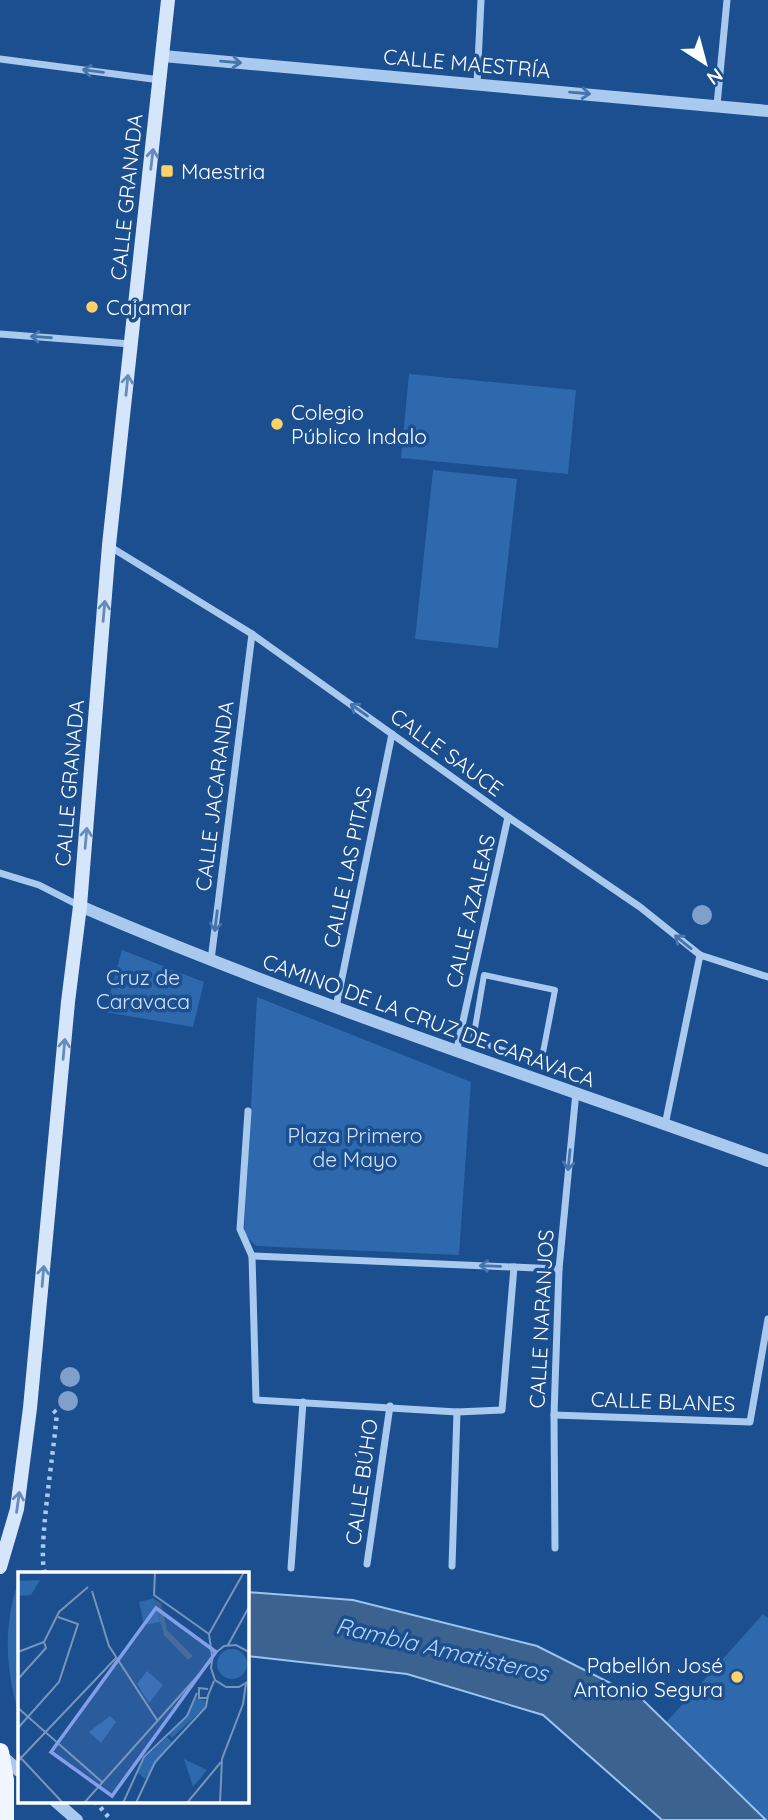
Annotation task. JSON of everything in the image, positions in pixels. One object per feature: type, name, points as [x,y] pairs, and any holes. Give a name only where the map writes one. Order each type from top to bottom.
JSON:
[{"type":"main road","name":"CALLE GRANADA","points":[[0,1567],[17,1509],[30,1408],[68,1002],[80,906],[109,545],[168,0]]},
{"type":"main road","points":[[0,1753],[5,1780],[5,1820]]},
{"type":"street","points":[[477,84],[481,0]]},
{"type":"street","points":[[717,104],[727,0]]},
{"type":"street","name":"CALLE MAESTRÍA","points":[[163,56],[717,104],[768,111]]},
{"type":"street","points":[[0,59],[161,80]]},
{"type":"street","points":[[0,334],[131,344]]},
{"type":"street","name":"CALLE SAUCE","points":[[109,545],[252,634],[508,817],[640,907],[700,955],[768,977]]},
{"type":"street","name":"CALLE JACARANDA","points":[[211,962],[252,634]]},
{"type":"street","name":"CALLE LAS PITAS","points":[[337,1007],[392,734]]},
{"type":"street","name":"CALLE AZALEAS","points":[[456,1053],[508,817]]},
{"type":"street","points":[[0,873],[39,885],[80,906]]},
{"type":"street","name":"CAMINO DE LA CRUZ DE CARAVACA","points":[[80,906],[211,962],[456,1053],[576,1092],[768,1161]]},
{"type":"street","points":[[665,1126],[700,955]]},
{"type":"street","points":[[484,975],[555,990],[541,1063],[473,1040],[484,975]]},
{"type":"street","name":"CALLE NARANJOS","points":[[555,1548],[554,1415],[559,1269],[576,1092]]},
{"type":"street","points":[[248,1111],[240,1228],[252,1256],[256,1400],[457,1412],[502,1410],[514,1267]]},
{"type":"street","points":[[252,1256],[559,1269]]},
{"type":"street","name":"CALLE BLANES","points":[[554,1415],[750,1422],[768,1319]]},
{"type":"street","points":[[291,1568],[303,1402]]},
{"type":"street","name":"CALLE BÚHO","points":[[367,1564],[390,1406]]},
{"type":"street","points":[[452,1566],[457,1412]]},
{"type":"street","points":[[0,1753],[18,1770]]},
{"type":"street","points":[[56,1802],[77,1820]]},
{"type":"path","points":[[96,1802],[111,1820]]},
{"type":"green space","points":[[409,374],[576,390],[568,474],[401,458]]},
{"type":"green space","points":[[433,470],[517,479],[498,648],[415,639]]},
{"type":"green space","name":"Cruz de Caravaca","points":[[122,950],[204,982],[193,1027],[105,1012]]},
{"type":"green space","name":"Plaza Primero de Mayo","points":[[257,997],[471,1082],[459,1255],[256,1246],[244,1234]]},
{"type":"green space","points":[[18,1583],[18,1711],[11,1680],[8,1647]]},
{"type":"green space","name":"Pabellón José Antonio Segura","points":[[763,1614],[768,1618],[768,1820],[755,1820],[654,1736]]},
{"type":"water","name":"Rambla Amatisteros","points":[[248,1592],[353,1600],[537,1646],[642,1699],[766,1820],[662,1820],[543,1715],[407,1674],[248,1656]]},
{"type":"place","name":"Maestria","points":[[167,171]]},
{"type":"place","name":"Cajamar","points":[[92,307]]},
{"type":"place","name":"Colegio Público Indalo","points":[[277,424]]},
{"type":"place","name":"Pabellón José Antonio Segura","points":[[737,1677]]}]
